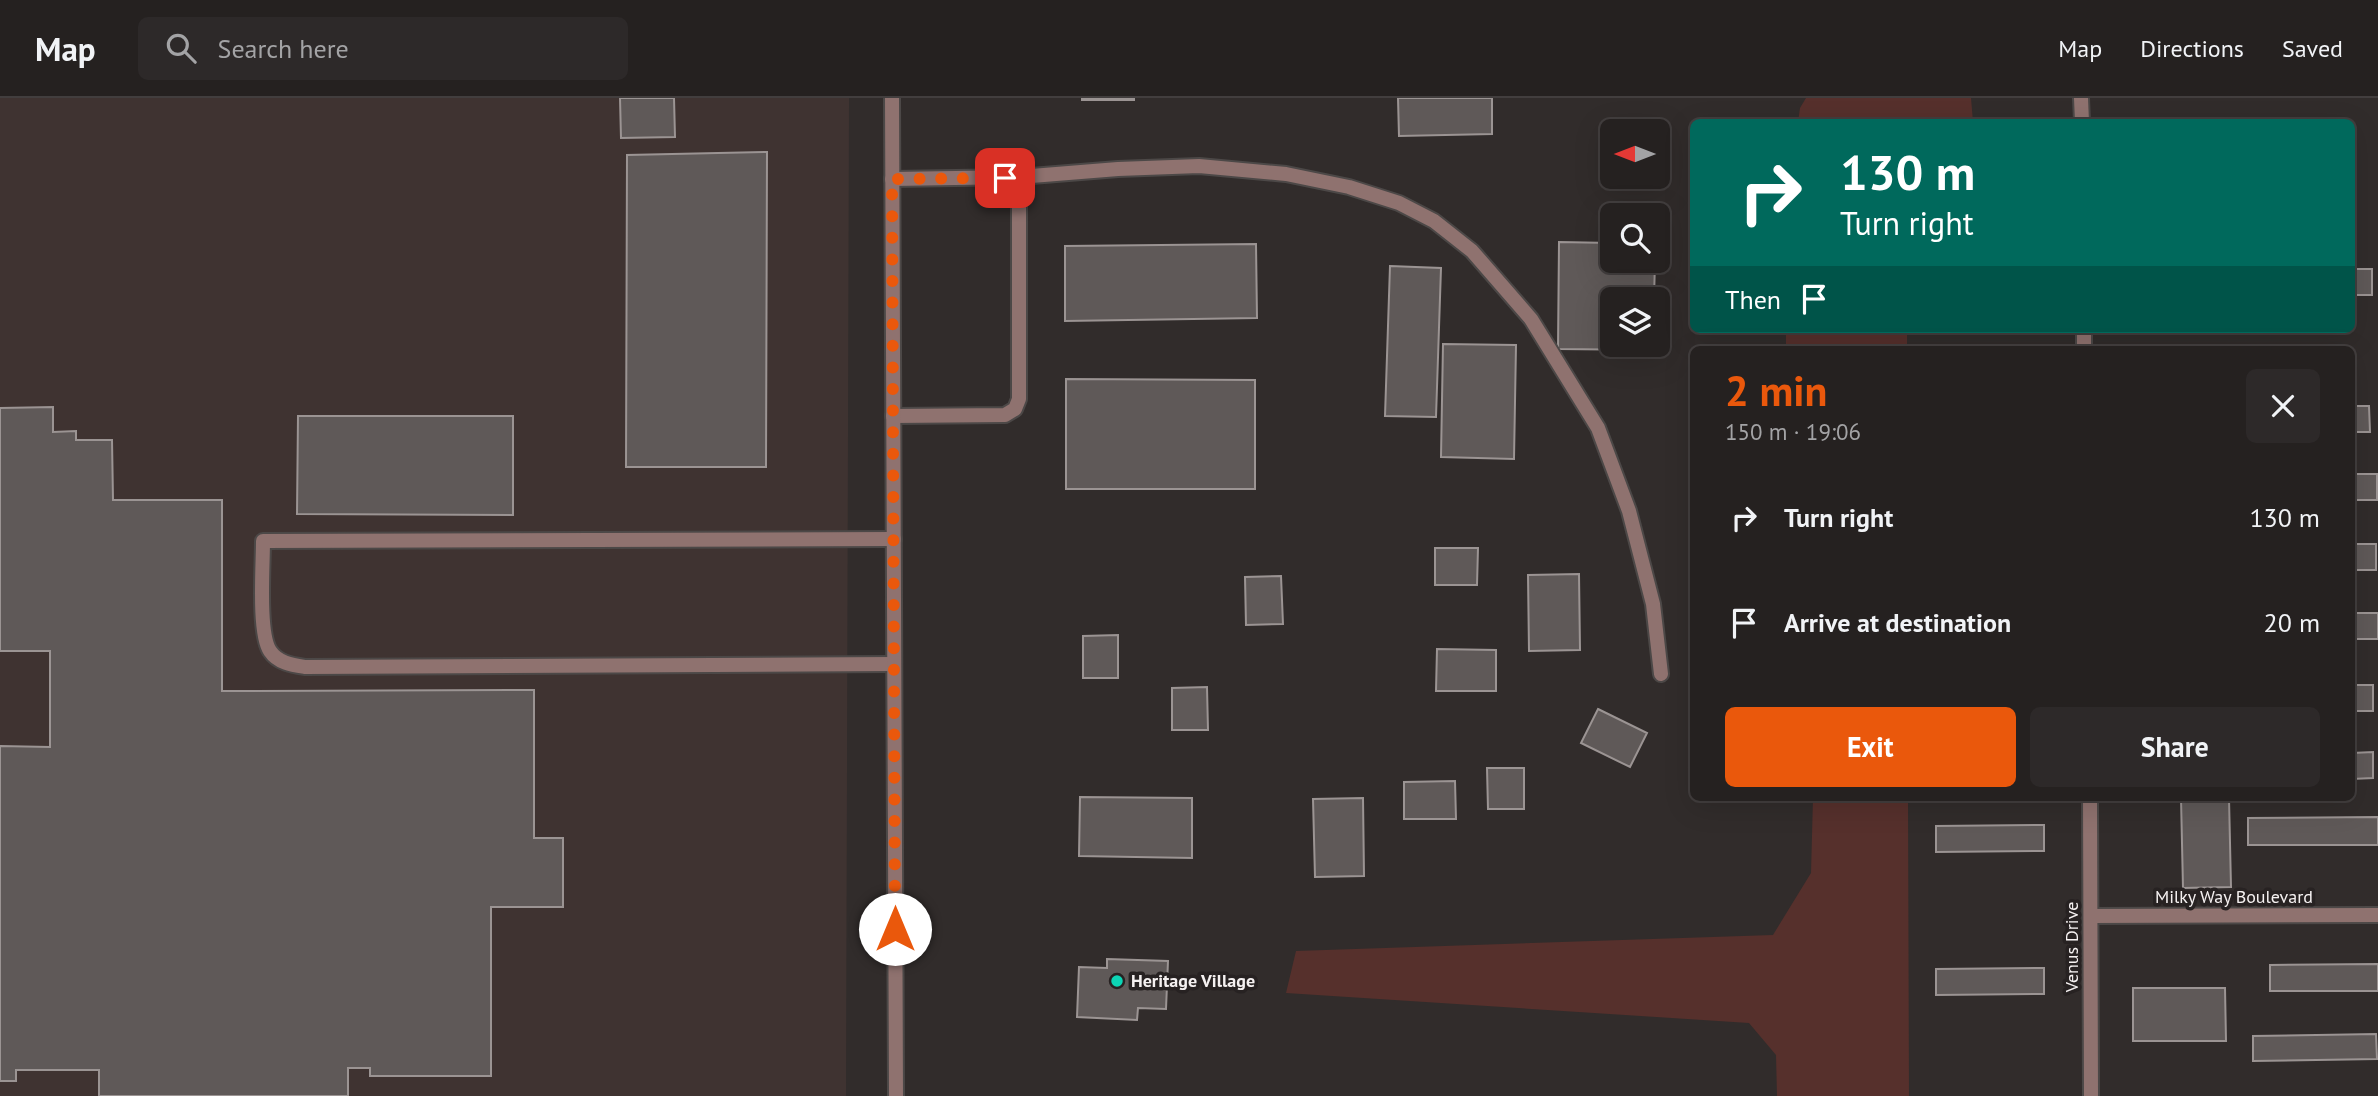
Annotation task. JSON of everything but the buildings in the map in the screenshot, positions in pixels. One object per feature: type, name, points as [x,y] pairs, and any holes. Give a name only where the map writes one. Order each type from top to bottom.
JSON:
[{"type":"street","points":[[892,98],[896,1096]]},
{"type":"street","points":[[2081,98],[2082,119]]},
{"type":"street","points":[[892,179],[1019,177],[1199,166],[1286,174],[1349,187],[1399,203],[1434,220],[1472,251],[1531,319],[1598,428],[1629,511],[1653,604],[1661,674]]},
{"type":"street","points":[[893,416],[1005,415],[1015,410],[1019,399],[1019,177]]},
{"type":"street","points":[[894,539],[262,541],[264,638],[271,653],[287,664],[304,667],[894,664]]},
{"type":"street","name":"Venus Drive","points":[[2090,801],[2091,1096]]},
{"type":"street","name":"Milky Way Boulevard","points":[[2091,916],[2378,915]]},
{"type":"shaded area","points":[[0,98],[849,98],[846,1096],[0,1096]]},
{"type":"shaded area","points":[[1806,98],[1971,98],[1973,119],[1798,119],[1800,108]]},
{"type":"shaded area","points":[[1786,333],[1907,333],[1907,346],[1786,346]]},
{"type":"shaded area","points":[[1813,801],[1908,801],[1909,1096],[1777,1096],[1776,1055],[1749,1023],[1286,993],[1296,951],[1773,935],[1811,873]]},
{"type":"place","name":"Heritage Village","points":[[1117,981]]},
{"type":"route","points":[[895,929],[892,179],[1005,178]]}]
